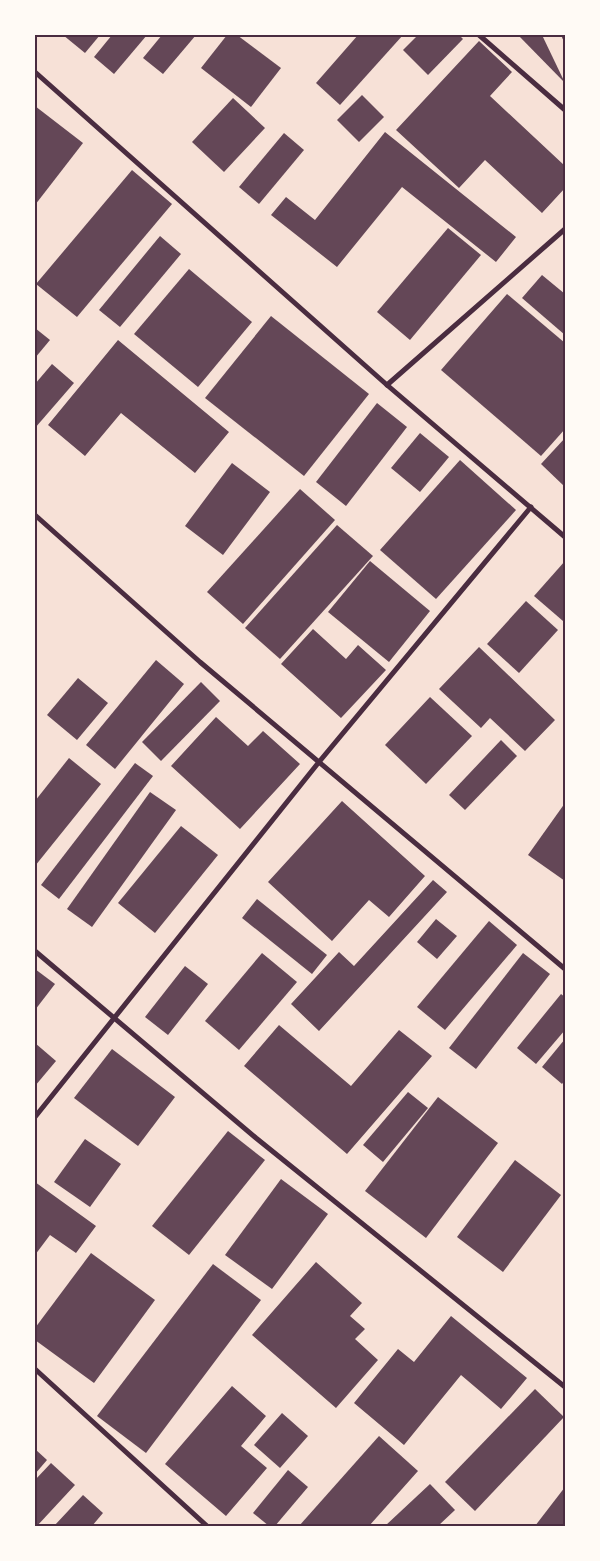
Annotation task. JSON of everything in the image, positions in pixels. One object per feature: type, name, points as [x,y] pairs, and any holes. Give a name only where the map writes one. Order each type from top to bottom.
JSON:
[{"type":"street","points":[[479,35],[565,110]]},
{"type":"street","points":[[35,72],[387,385],[565,537]]},
{"type":"street","points":[[387,385],[565,230]]},
{"type":"street","points":[[35,1117],[319,762],[532,508]]},
{"type":"street","points":[[35,515],[200,662],[565,969]]},
{"type":"street","points":[[35,951],[256,1138],[565,1387]]},
{"type":"street","points":[[35,1369],[206,1526]]},
{"type":"building","points":[[63,35],[100,35],[85,53]]},
{"type":"building","points":[[112,35],[147,35],[114,74],[94,57]]},
{"type":"building","points":[[162,35],[196,35],[163,74],[143,58]]},
{"type":"building","points":[[227,35],[237,35],[281,68],[251,107],[201,68]]},
{"type":"building","points":[[358,35],[403,35],[340,105],[316,83]]},
{"type":"building","points":[[418,35],[459,35],[463,39],[428,75],[403,50]]},
{"type":"building","points":[[518,35],[542,35],[565,83]]},
{"type":"building","points":[[479,41],[512,72],[490,96],[565,166],[565,188],[542,213],[485,160],[459,188],[396,130]]},
{"type":"building","points":[[362,95],[384,117],[359,142],[337,120]]},
{"type":"building","points":[[233,98],[265,128],[224,172],[192,142]]},
{"type":"building","points":[[35,106],[83,143],[35,205]]},
{"type":"building","points":[[385,132],[516,237],[496,262],[402,187],[337,267],[271,215],[286,197],[315,220]]},
{"type":"building","points":[[284,133],[304,150],[259,204],[239,187]]},
{"type":"building","points":[[132,170],[172,204],[77,317],[36,284]]},
{"type":"building","points":[[448,228],[481,255],[410,340],[377,312]]},
{"type":"building","points":[[160,236],[181,254],[120,327],[99,310]]},
{"type":"building","points":[[189,269],[252,322],[198,387],[134,334]]},
{"type":"building","points":[[542,275],[565,294],[565,335],[522,298]]},
{"type":"building","points":[[507,294],[565,343],[565,429],[541,456],[441,370]]},
{"type":"building","points":[[271,316],[369,394],[304,476],[205,398]]},
{"type":"building","points":[[35,328],[50,340],[35,358]]},
{"type":"building","points":[[118,340],[229,432],[195,473],[121,413],[85,456],[48,425]]},
{"type":"building","points":[[52,364],[74,383],[35,428],[35,384]]},
{"type":"building","points":[[377,403],[407,427],[346,506],[316,482]]},
{"type":"building","points":[[420,433],[449,457],[420,492],[391,468]]},
{"type":"building","points":[[565,438],[565,487],[541,464]]},
{"type":"building","points":[[460,460],[516,510],[436,599],[380,550]]},
{"type":"building","points":[[232,463],[270,492],[223,555],[185,526]]},
{"type":"building","points":[[300,489],[335,520],[243,624],[207,592]]},
{"type":"building","points":[[337,525],[373,556],[280,659],[245,628]]},
{"type":"building","points":[[370,561],[430,611],[389,662],[328,612]]},
{"type":"building","points":[[565,561],[565,620],[563,621],[534,596]]},
{"type":"building","points":[[526,601],[558,630],[519,673],[487,644]]},
{"type":"building","points":[[313,629],[346,659],[358,645],[386,670],[341,718],[281,664]]},
{"type":"building","points":[[479,647],[555,720],[525,751],[490,718],[481,728],[439,689]]},
{"type":"building","points":[[156,660],[184,684],[115,769],[86,745]]},
{"type":"building","points":[[78,678],[108,703],[77,740],[47,715]]},
{"type":"building","points":[[201,682],[220,701],[161,761],[142,742]]},
{"type":"building","points":[[430,697],[472,736],[426,784],[385,745]]},
{"type":"building","points":[[216,717],[248,746],[263,731],[300,764],[240,829],[171,766]]},
{"type":"building","points":[[501,740],[517,756],[465,810],[449,795]]},
{"type":"building","points":[[69,758],[101,784],[35,866],[35,801]]},
{"type":"building","points":[[135,763],[153,776],[59,899],[41,885]]},
{"type":"building","points":[[150,792],[176,810],[92,927],[67,909]]},
{"type":"building","points":[[342,801],[425,876],[389,917],[369,900],[332,941],[268,882]]},
{"type":"building","points":[[565,803],[565,881],[528,855]]},
{"type":"building","points":[[181,826],[218,855],[155,933],[118,903]]},
{"type":"building","points":[[433,880],[447,892],[319,1031],[291,1004],[339,952],[354,966]]},
{"type":"building","points":[[257,899],[327,955],[312,974],[242,918]]},
{"type":"building","points":[[436,919],[457,936],[437,959],[417,942]]},
{"type":"building","points":[[489,921],[517,945],[445,1030],[417,1007]]},
{"type":"building","points":[[262,953],[297,982],[239,1050],[205,1021]]},
{"type":"building","points":[[523,953],[550,974],[476,1069],[449,1048]]},
{"type":"building","points":[[185,966],[208,984],[168,1035],[145,1017]]},
{"type":"building","points":[[35,969],[55,984],[35,1010]]},
{"type":"building","points":[[561,994],[565,997],[565,1030],[536,1064],[517,1048]]},
{"type":"building","points":[[279,1025],[351,1086],[399,1030],[432,1056],[347,1154],[244,1066]]},
{"type":"building","points":[[565,1039],[565,1080],[562,1084],[542,1067]]},
{"type":"building","points":[[35,1043],[56,1061],[35,1086]]},
{"type":"building","points":[[112,1049],[175,1097],[138,1146],[74,1098]]},
{"type":"building","points":[[408,1092],[428,1108],[383,1162],[363,1145]]},
{"type":"building","points":[[438,1097],[498,1143],[426,1238],[365,1191]]},
{"type":"building","points":[[228,1131],[265,1160],[189,1255],[152,1226]]},
{"type":"building","points":[[85,1139],[121,1164],[90,1207],[54,1182]]},
{"type":"building","points":[[515,1160],[561,1195],[503,1272],[457,1237]]},
{"type":"building","points":[[281,1179],[328,1214],[272,1289],[225,1255]]},
{"type":"building","points":[[35,1182],[96,1226],[76,1253],[50,1235],[35,1255]]},
{"type":"building","points":[[91,1253],[155,1300],[94,1383],[35,1340],[35,1328]]},
{"type":"building","points":[[316,1262],[362,1303],[350,1316],[365,1329],[355,1339],[378,1360],[336,1408],[252,1335]]},
{"type":"building","points":[[213,1264],[261,1300],[146,1453],[97,1416]]},
{"type":"building","points":[[451,1316],[527,1378],[501,1409],[461,1375],[404,1445],[354,1403],[398,1349],[414,1362]]},
{"type":"building","points":[[232,1386],[266,1416],[241,1446],[267,1468],[226,1516],[165,1464]]},
{"type":"building","points":[[535,1389],[564,1417],[475,1511],[445,1482]]},
{"type":"building","points":[[282,1413],[308,1436],[280,1468],[254,1445]]},
{"type":"building","points":[[379,1436],[418,1471],[369,1526],[299,1526]]},
{"type":"building","points":[[35,1449],[47,1460],[35,1474]]},
{"type":"building","points":[[51,1463],[75,1485],[37,1526],[35,1524],[35,1480]]},
{"type":"building","points":[[288,1470],[308,1487],[275,1526],[269,1526],[253,1513]]},
{"type":"building","points":[[430,1484],[455,1510],[438,1526],[385,1526]]},
{"type":"building","points":[[565,1487],[565,1526],[535,1526]]},
{"type":"building","points":[[83,1495],[103,1513],[92,1526],[54,1526]]}]
